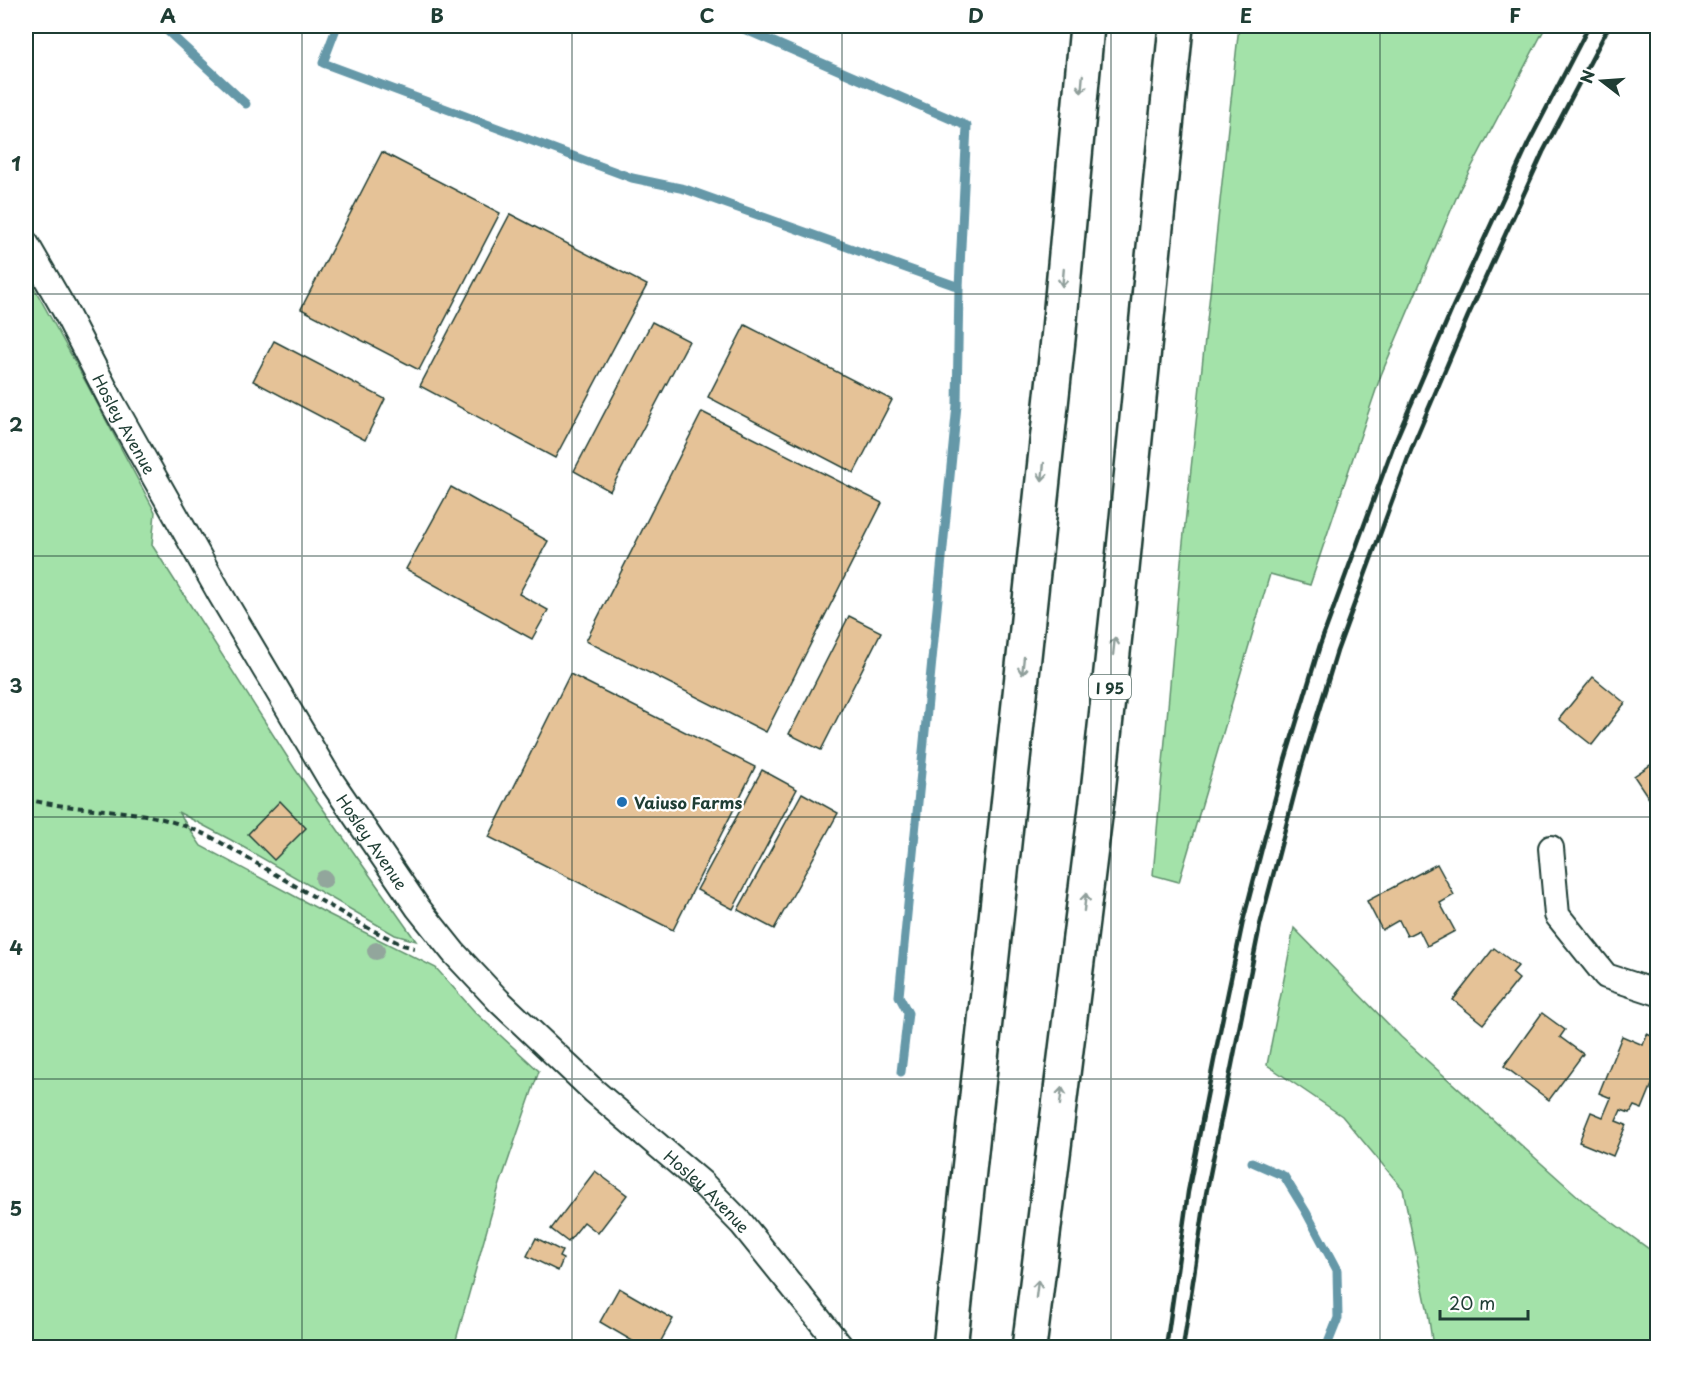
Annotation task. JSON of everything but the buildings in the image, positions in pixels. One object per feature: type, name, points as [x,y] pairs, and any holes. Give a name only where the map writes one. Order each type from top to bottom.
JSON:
[{"type":"highway","points":[[950,1347],[1057,342],[1087,26]]},
{"type":"highway","name":"I 95","points":[[1029,1347],[1098,792],[1176,26]]},
{"type":"street","name":"Hosley Avenue","points":[[26,243],[219,592],[330,779],[418,908],[454,953],[499,1001],[555,1055],[718,1199],[742,1224],[842,1347]]},
{"type":"street","points":[[1551,848],[1557,915],[1606,976],[1658,993]]},
{"type":"path","points":[[26,799],[59,806],[143,815],[185,826],[211,837],[330,907],[403,945],[423,950],[454,953]]},
{"type":"green space","points":[[1239,26],[1546,26],[1460,189],[1381,375],[1310,585],[1270,574],[1179,882],[1153,875],[1181,561]]},
{"type":"green space","points":[[26,273],[155,512],[152,545],[295,769],[416,941],[395,935],[178,812],[201,846],[326,913],[436,968],[475,1012],[539,1071],[498,1190],[454,1347],[26,1347]]},
{"type":"green space","points":[[1294,928],[1401,1037],[1582,1200],[1657,1255],[1657,1347],[1433,1347],[1403,1189],[1342,1116],[1267,1065]]},
{"type":"waterway","points":[[162,26],[246,104]]},
{"type":"waterway","points":[[337,26],[323,63],[632,178],[685,189],[959,287],[957,405],[899,996],[908,1013],[901,1072]]},
{"type":"waterway","points":[[737,26],[967,126],[959,287]]},
{"type":"waterway","points":[[1252,1162],[1284,1176],[1337,1270],[1338,1318],[1326,1348]]},
{"type":"railway","points":[[1166,1348],[1188,1192],[1243,921],[1285,760],[1320,645],[1394,444],[1452,309],[1528,144],[1589,26]]},
{"type":"railway","points":[[1183,1348],[1206,1194],[1260,925],[1302,765],[1337,651],[1411,450],[1468,316],[1543,152],[1609,26]]},
{"type":"place","name":"Vaiuso Farms","points":[[622,802]]}]
